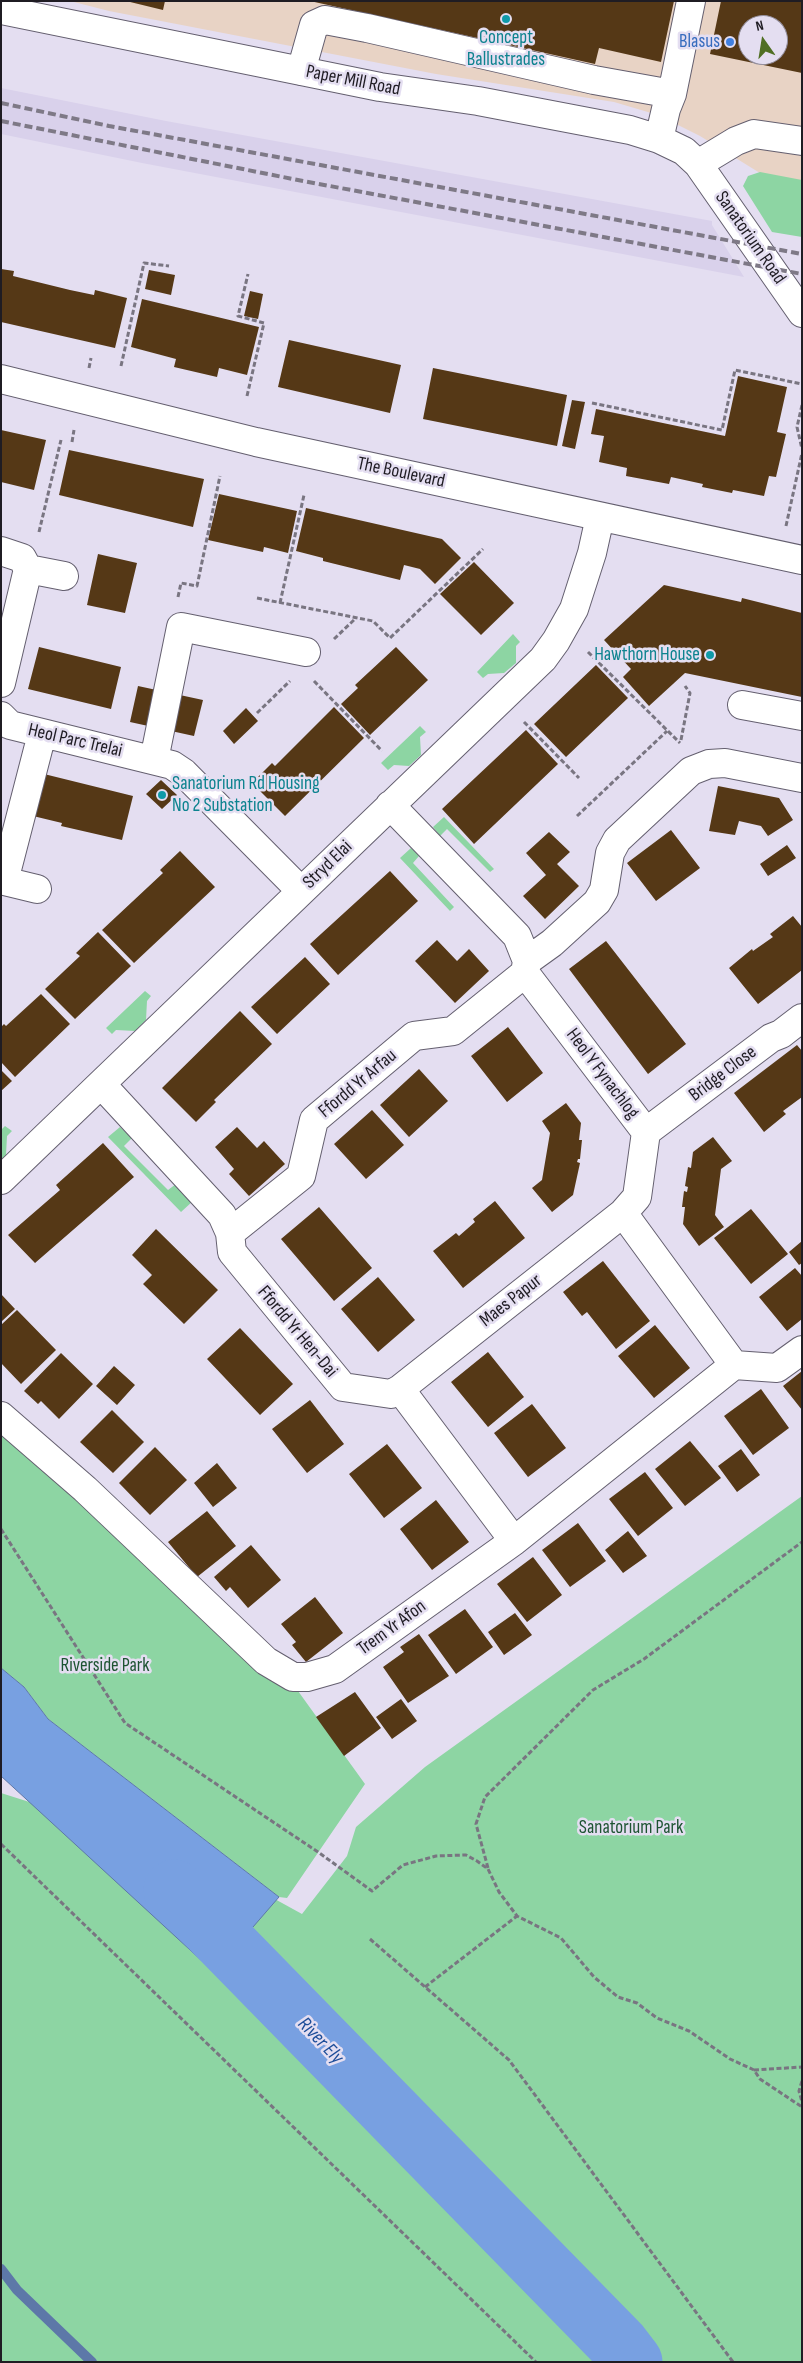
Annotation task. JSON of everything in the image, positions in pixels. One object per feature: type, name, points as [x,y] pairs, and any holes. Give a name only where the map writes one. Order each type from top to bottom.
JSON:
[{"type":"street","points":[[659,139],[666,109],[672,94],[691,1]]},
{"type":"street","name":"Paper Mill Road","points":[[1,10],[380,87],[478,101],[630,130],[659,139],[684,152],[698,164]]},
{"type":"street","points":[[301,71],[314,25],[325,20],[594,80],[672,94]]},
{"type":"street","points":[[698,164],[736,141],[754,134],[802,141]]},
{"type":"street","name":"Sanatorium Road","points":[[698,164],[802,313]]},
{"type":"street","name":"The Boulevard","points":[[1,379],[256,442],[802,560]]},
{"type":"street","name":"Stryd Elai","points":[[1,1180],[542,659],[556,641],[574,609],[592,553],[600,517]]},
{"type":"street","points":[[1,551],[22,558],[28,569],[1,683]]},
{"type":"street","points":[[28,569],[64,576]]},
{"type":"street","points":[[154,760],[180,627],[308,664]]},
{"type":"street","points":[[742,705],[802,716]]},
{"type":"street","name":"Heol Parc Trelai","points":[[1,716],[10,725],[172,765],[184,773],[301,891]]},
{"type":"street","points":[[37,889],[4,881],[42,734]]},
{"type":"street","points":[[691,771],[709,764],[725,763],[802,778]]},
{"type":"street","name":"Ffordd Yr Arfau","points":[[230,1233],[300,1176],[314,1120],[414,1036],[453,1031],[597,902],[604,890],[610,853],[616,840],[691,771]]},
{"type":"street","name":"Heol Y Fynachlog","points":[[390,805],[516,936],[526,967],[646,1132],[638,1197],[623,1213]]},
{"type":"street","name":"Bridge Close","points":[[646,1132],[771,1038],[781,1034],[802,1018]]},
{"type":"street","name":"Ffordd Yr Hen-Dai","points":[[101,1084],[222,1215],[230,1233],[232,1252],[343,1387],[391,1394],[400,1389]]},
{"type":"street","points":[[623,1213],[734,1365],[777,1368],[802,1350]]},
{"type":"street","name":"Maes Papur","points":[[400,1389],[623,1213]]},
{"type":"street","name":"Trem Yr Afon","points":[[1,1416],[85,1489],[266,1661],[293,1677],[321,1674],[335,1669],[514,1541],[734,1365]]},
{"type":"street","points":[[400,1389],[514,1541]]},
{"type":"path","points":[[121,366],[144,263],[169,266]]},
{"type":"path","points":[[247,396],[264,323],[238,316],[248,274]]},
{"type":"path","points":[[592,403],[722,430],[735,370],[802,384]]},
{"type":"path","points":[[802,405],[797,427],[802,449]]},
{"type":"path","points":[[28,569],[61,440]]},
{"type":"path","points":[[786,526],[802,453]]},
{"type":"path","points":[[180,627],[176,608],[181,583],[197,586],[220,476]]},
{"type":"path","points":[[280,603],[304,495]]},
{"type":"path","points":[[257,598],[374,621],[390,638],[483,549]]},
{"type":"path","points":[[588,652],[666,730],[680,743],[692,750],[691,771]]},
{"type":"path","points":[[308,664],[382,751]]},
{"type":"path","points":[[680,743],[690,693],[685,686]]},
{"type":"path","points":[[524,722],[579,778]]},
{"type":"path","points":[[577,816],[666,730]]},
{"type":"path","points":[[1,1530],[125,1723],[318,1852],[372,1891],[402,1865],[436,1856],[466,1856],[488,1868]]},
{"type":"path","points":[[802,1542],[644,1659],[594,1690],[485,1798],[476,1824],[488,1868],[499,1892],[517,1916],[561,1938],[594,1977],[618,1997],[637,2003],[657,2018],[689,2031],[730,2059],[754,2070],[802,2067]]},
{"type":"path","points":[[1,1844],[536,2362]]},
{"type":"path","points":[[425,1986],[517,1916]]},
{"type":"path","points":[[370,1939],[509,2060],[733,2362]]},
{"type":"path","points":[[754,2070],[760,2079],[802,2107]]},
{"type":"path","points":[[802,2081],[799,2091],[802,2102]]},
{"type":"shaded area","points":[[70,1],[802,1],[802,185],[768,178],[700,136],[658,115],[614,102],[436,74],[109,11]]},
{"type":"shaded area","points":[[1,88],[166,121],[712,221],[712,225],[744,277],[142,163],[1,134]]},
{"type":"green space","points":[[760,172],[802,180],[802,237],[772,232],[743,186],[748,176]]},
{"type":"green space","points":[[513,634],[520,642],[516,646],[516,663],[504,673],[488,674],[483,678],[477,672]]},
{"type":"green space","points":[[420,726],[426,732],[420,737],[421,755],[409,766],[394,765],[388,770],[381,763]]},
{"type":"green space","points":[[444,817],[494,869],[490,872],[447,829],[440,836],[433,827]]},
{"type":"green space","points":[[411,848],[419,856],[413,863],[454,907],[450,911],[400,858]]},
{"type":"green space","points":[[145,991],[151,996],[147,1001],[146,1020],[135,1031],[116,1030],[112,1034],[106,1028]]},
{"type":"green space","points":[[5,1126],[12,1131],[7,1136],[6,1155],[1,1160],[1,1130]]},
{"type":"green space","points":[[120,1127],[132,1138],[124,1146],[168,1190],[176,1184],[193,1201],[181,1212],[108,1137]]},
{"type":"green space","name":"Riverside Park","points":[[1,1433],[84,1502],[267,1677],[281,1687],[298,1691],[365,1784],[287,1898],[279,1897],[48,1719],[24,1687],[1,1668]]},
{"type":"green space","name":"Sanatorium Park","points":[[802,1496],[802,2362],[1,2362],[1,1793],[193,1854],[302,1914],[347,1856],[356,1827],[425,1767]]},
{"type":"water","points":[[1,1668],[24,1687],[48,1719],[279,1897],[214,1972],[1,1776]]},
{"type":"building","points":[[126,1],[165,1],[163,10]]},
{"type":"building","points":[[310,1],[674,1],[661,62],[599,48],[595,64]]},
{"type":"building","points":[[721,1],[802,1],[802,73],[763,65],[788,65],[788,15],[738,15],[738,60],[710,54]]},
{"type":"building","points":[[1,269],[14,271],[13,276],[70,290],[94,295],[95,290],[127,298],[115,348],[1,322]]},
{"type":"building","points":[[149,270],[175,275],[171,295],[145,289]]},
{"type":"building","points":[[250,291],[263,294],[258,319],[244,316]]},
{"type":"building","points":[[142,299],[259,327],[247,375],[219,368],[217,377],[174,367],[176,359],[131,347]]},
{"type":"building","points":[[289,340],[401,365],[390,413],[278,387]]},
{"type":"building","points":[[433,368],[567,395],[557,446],[423,419]]},
{"type":"building","points":[[738,376],[787,387],[777,432],[786,434],[776,477],[769,476],[764,496],[733,490],[732,493],[702,487],[703,484],[671,477],[669,484],[626,476],[627,468],[599,462],[604,436],[591,434],[596,409],[725,436]]},
{"type":"building","points":[[572,400],[585,402],[575,449],[562,446]]},
{"type":"building","points":[[1,430],[46,440],[34,490],[1,482]]},
{"type":"building","points":[[69,450],[204,479],[193,527],[59,495]]},
{"type":"building","points":[[219,494],[297,511],[288,553],[264,547],[263,552],[208,540]]},
{"type":"building","points":[[306,508],[442,539],[461,558],[435,584],[420,569],[404,565],[400,580],[323,561],[323,558],[296,551]]},
{"type":"building","points":[[98,554],[137,563],[125,613],[87,605]]},
{"type":"building","points":[[474,562],[514,603],[481,635],[440,594]]},
{"type":"building","name":"Hawthorn House","points":[[664,585],[741,602],[742,598],[802,613],[802,697],[685,673],[649,706],[623,677],[631,669],[604,640]]},
{"type":"building","points":[[39,647],[121,667],[111,709],[28,689]]},
{"type":"building","points":[[396,647],[428,680],[370,735],[341,704],[358,688],[355,685]]},
{"type":"building","points":[[596,665],[628,698],[566,757],[534,724]]},
{"type":"building","points":[[138,686],[203,700],[194,736],[130,722]]},
{"type":"building","points":[[334,707],[364,738],[285,816],[252,783],[272,763],[275,766]]},
{"type":"building","points":[[246,708],[258,721],[234,744],[223,731]]},
{"type":"building","points":[[526,730],[558,764],[474,844],[442,809]]},
{"type":"building","points":[[44,774],[133,796],[122,840],[61,826],[62,823],[33,816]]},
{"type":"building","name":"Sanatorium Rd Housing No 2 Substation","points":[[161,780],[177,795],[162,809],[146,794]]},
{"type":"building","points":[[718,786],[779,798],[793,820],[768,836],[761,826],[739,821],[735,835],[709,831]]},
{"type":"building","points":[[671,830],[700,868],[656,901],[627,863]]},
{"type":"building","points":[[549,832],[570,852],[557,864],[579,886],[545,919],[523,896],[546,875],[526,853]]},
{"type":"building","points":[[787,845],[796,858],[768,876],[760,864]]},
{"type":"building","points":[[180,851],[215,887],[134,963],[102,930],[163,873],[160,870]]},
{"type":"building","points":[[390,871],[418,901],[338,975],[310,944]]},
{"type":"building","points":[[793,916],[802,927],[802,970],[758,1004],[729,968],[752,949],[753,951],[773,937],[770,934]]},
{"type":"building","points":[[98,932],[131,966],[75,1019],[45,989],[80,956],[76,953]]},
{"type":"building","points":[[437,940],[457,961],[469,949],[489,971],[455,1003],[415,961]]},
{"type":"building","points":[[606,941],[686,1044],[648,1074],[569,969]]},
{"type":"building","points":[[305,957],[330,984],[277,1034],[251,1007]]},
{"type":"building","points":[[41,994],[70,1024],[15,1077],[1,1062],[1,1027],[4,1024],[6,1026]]},
{"type":"building","points":[[240,1011],[272,1044],[214,1100],[216,1102],[196,1122],[162,1088]]},
{"type":"building","points":[[508,1027],[543,1073],[507,1102],[471,1056]]},
{"type":"building","points":[[797,1045],[802,1051],[802,1097],[783,1111],[786,1114],[764,1132],[734,1093]]},
{"type":"building","points":[[419,1069],[448,1101],[409,1137],[380,1105]]},
{"type":"building","points":[[1,1070],[12,1081],[1,1091]]},
{"type":"building","points":[[566,1103],[581,1123],[579,1140],[582,1140],[580,1159],[577,1162],[580,1163],[573,1195],[552,1212],[532,1188],[542,1180],[550,1133],[542,1121]]},
{"type":"building","points":[[372,1110],[404,1145],[366,1179],[334,1144]]},
{"type":"building","points":[[237,1127],[257,1148],[264,1141],[285,1164],[249,1196],[229,1174],[234,1169],[215,1147]]},
{"type":"building","points":[[713,1137],[732,1161],[721,1169],[715,1215],[724,1227],[699,1246],[683,1224],[685,1207],[682,1207],[684,1191],[687,1192],[688,1187],[685,1186],[688,1167],[691,1168],[693,1152]]},
{"type":"building","points":[[103,1143],[134,1177],[35,1263],[8,1235],[60,1190],[56,1185]]},
{"type":"building","points":[[495,1201],[525,1238],[463,1288],[433,1251],[456,1233],[459,1236],[475,1222],[473,1219]]},
{"type":"building","points":[[319,1207],[372,1268],[334,1301],[281,1239]]},
{"type":"building","points":[[751,1209],[788,1254],[751,1284],[714,1238]]},
{"type":"building","points":[[156,1229],[218,1290],[184,1324],[143,1284],[152,1275],[132,1255]]},
{"type":"building","points":[[802,1241],[802,1263],[799,1265],[789,1252]]},
{"type":"building","points":[[603,1261],[650,1321],[616,1349],[587,1312],[582,1316],[563,1292]]},
{"type":"building","points":[[795,1268],[802,1276],[802,1319],[787,1331],[759,1297]]},
{"type":"building","points":[[378,1277],[415,1320],[378,1352],[341,1309]]},
{"type":"building","points":[[1,1294],[15,1309],[1,1322]]},
{"type":"building","points":[[17,1310],[56,1350],[21,1384],[1,1363],[1,1325]]},
{"type":"building","points":[[655,1325],[690,1368],[654,1398],[618,1356]]},
{"type":"building","points":[[240,1328],[293,1384],[260,1415],[207,1359]]},
{"type":"building","points":[[488,1352],[524,1397],[488,1427],[451,1382]]},
{"type":"building","points":[[61,1353],[93,1384],[59,1419],[41,1401],[38,1404],[24,1391]]},
{"type":"building","points":[[114,1366],[135,1385],[117,1405],[96,1386]]},
{"type":"building","points":[[802,1371],[802,1410],[783,1386]]},
{"type":"building","points":[[761,1389],[789,1428],[753,1455],[724,1416]]},
{"type":"building","points":[[310,1400],[344,1444],[307,1473],[272,1429]]},
{"type":"building","points":[[532,1404],[566,1448],[528,1477],[494,1433]]},
{"type":"building","points":[[112,1410],[144,1442],[113,1473],[80,1442]]},
{"type":"building","points":[[690,1441],[721,1478],[685,1506],[655,1469]]},
{"type":"building","points":[[387,1444],[422,1488],[384,1518],[349,1474]]},
{"type":"building","points":[[155,1447],[187,1480],[150,1515],[119,1483]]},
{"type":"building","points":[[741,1449],[760,1475],[737,1492],[718,1466]]},
{"type":"building","points":[[217,1463],[237,1488],[213,1507],[194,1483]]},
{"type":"building","points":[[645,1472],[673,1508],[638,1536],[609,1499]]},
{"type":"building","points":[[436,1500],[469,1542],[432,1570],[400,1529]]},
{"type":"building","points":[[207,1511],[236,1546],[197,1577],[168,1542]]},
{"type":"building","points":[[578,1523],[606,1561],[570,1587],[542,1550]]},
{"type":"building","points":[[628,1531],[647,1556],[623,1573],[605,1550]]},
{"type":"building","points":[[251,1545],[281,1580],[248,1608],[230,1587],[226,1591],[214,1577]]},
{"type":"building","points":[[533,1557],[562,1595],[527,1622],[497,1584]]},
{"type":"building","points":[[315,1597],[343,1633],[306,1662],[292,1645],[296,1642],[281,1624]]},
{"type":"building","points":[[465,1609],[493,1647],[456,1674],[428,1635]]},
{"type":"building","points":[[515,1613],[532,1635],[504,1655],[488,1632]]},
{"type":"building","points":[[419,1634],[449,1676],[408,1703],[383,1667],[404,1652],[400,1647]]},
{"type":"building","points":[[355,1692],[381,1728],[344,1756],[316,1717]]},
{"type":"building","points":[[401,1699],[417,1721],[392,1739],[376,1717]]},
{"type":"waterway","name":"River Ely","points":[[174,1890],[619,2345],[632,2362]]},
{"type":"waterway","points":[[1,2269],[17,2290],[92,2362]]},
{"type":"railway","points":[[1,103],[109,126],[802,254]]},
{"type":"railway","points":[[1,121],[303,181],[802,274]]},
{"type":"place","name":"Concept Ballustrades","points":[[506,19]]},
{"type":"place","name":"Blasus","points":[[730,42]]},
{"type":"place","name":"Hawthorn House","points":[[710,655]]},
{"type":"place","name":"Sanatorium Rd Housing No 2 Substation","points":[[162,795]]}]
